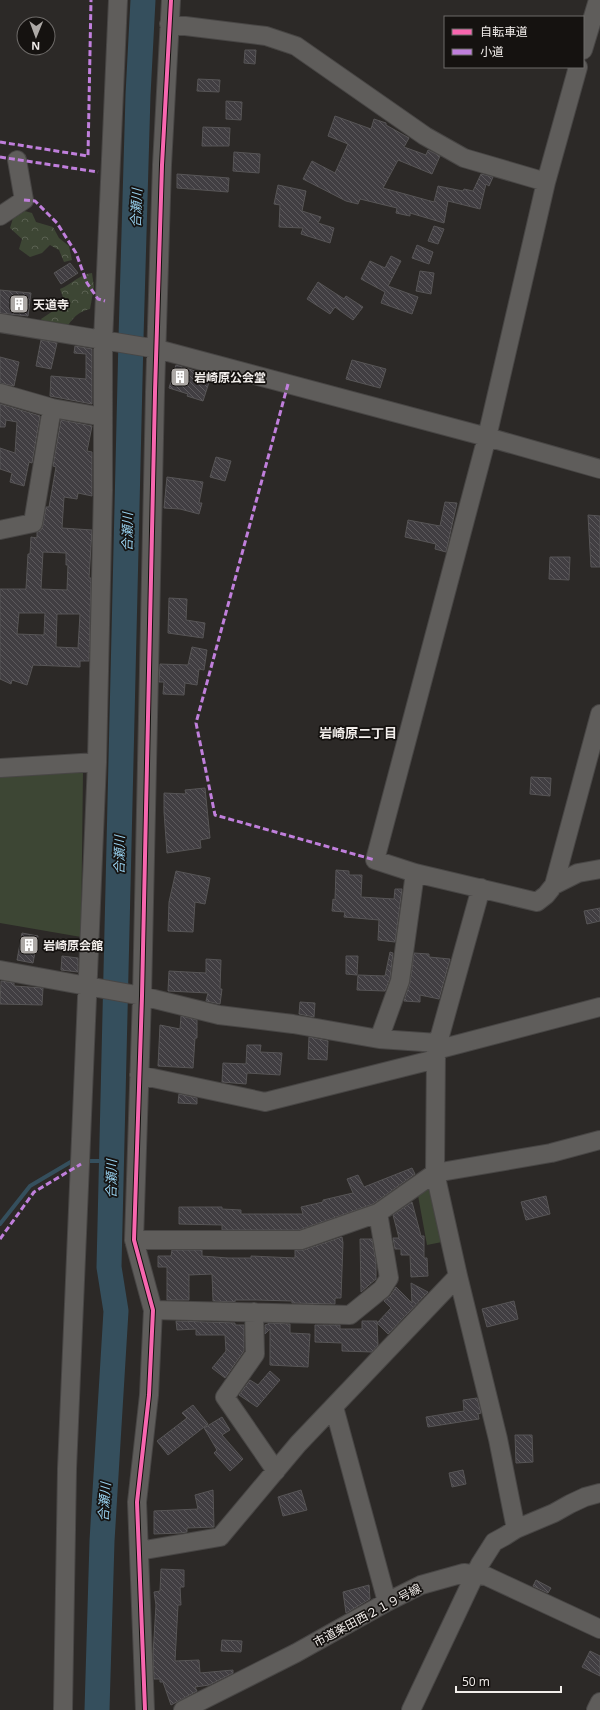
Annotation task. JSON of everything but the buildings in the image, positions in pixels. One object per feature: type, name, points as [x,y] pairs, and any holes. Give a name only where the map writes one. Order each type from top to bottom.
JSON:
[{"type":"street","points":[[63,1710],[67,1469],[97,762],[103,490],[103,417],[108,342],[118,0]]},
{"type":"street","points":[[145,1710],[137,1502],[149,1395],[153,1310],[134,1240],[140,1075],[138,996],[156,349],[162,165],[171,0]]},
{"type":"street","points":[[584,47],[598,0]]},
{"type":"street","points":[[170,24],[266,36],[296,46],[425,136],[464,158],[546,182]]},
{"type":"street","points":[[578,68],[546,182],[487,437],[375,860],[415,873],[537,902],[546,895],[554,885],[600,714]]},
{"type":"street","points":[[0,216],[24,200],[17,160]]},
{"type":"street","points":[[0,323],[156,349],[487,437],[600,469]]},
{"type":"street","points":[[0,393],[52,408],[103,417]]},
{"type":"street","points":[[0,530],[33,523],[52,408]]},
{"type":"street","points":[[0,768],[97,762]]},
{"type":"street","points":[[554,885],[578,873],[600,868]]},
{"type":"street","points":[[379,1039],[400,982],[415,873]]},
{"type":"street","points":[[481,888],[437,1051],[435,1173],[458,1276],[498,1439],[516,1529]]},
{"type":"street","points":[[0,970],[138,996],[219,1015],[293,1024],[437,1051]]},
{"type":"street","points":[[140,1075],[265,1102],[437,1051],[600,1007]]},
{"type":"street","points":[[134,1240],[301,1240],[378,1213],[435,1173],[551,1153],[600,1140]]},
{"type":"street","points":[[153,1310],[350,1315],[382,1289],[389,1278],[378,1213]]},
{"type":"street","points":[[139,1550],[220,1537],[298,1444],[458,1276]]},
{"type":"street","points":[[254,1312],[255,1354],[225,1397],[276,1471]]},
{"type":"street","points":[[334,1407],[387,1602]]},
{"type":"street","points":[[411,1710],[486,1553],[494,1542],[516,1529],[554,1514],[585,1497],[600,1493]]},
{"type":"street","name":"市道楽田西２１９号線","points":[[183,1710],[296,1653],[387,1602],[421,1585],[464,1573],[486,1576],[600,1629]]},
{"type":"street","points":[[596,1710],[600,1702]]},
{"type":"green space","points":[[21,210],[32,213],[36,222],[53,227],[59,238],[69,246],[72,260],[64,262],[59,250],[50,245],[42,253],[30,257],[19,249],[22,239],[10,228],[14,215]]},
{"type":"green space","points":[[92,273],[94,287],[90,309],[76,316],[66,329],[45,325],[41,319],[65,303],[60,289],[84,275]]},
{"type":"green space","points":[[83,772],[81,937],[0,923],[0,776]]},
{"type":"green space","points":[[435,1180],[447,1241],[427,1245],[417,1190]]},
{"type":"waterway","name":"合瀬川","points":[[97,1710],[102,1541],[116,1311],[109,1267],[131,338],[138,95],[143,0]]},
{"type":"waterway","points":[[0,1224],[30,1186],[74,1160]]},
{"type":"waterway","points":[[85,1161],[112,1161]]},
{"type":"marked path","points":[[0,142],[88,156],[91,0]]},
{"type":"marked path","points":[[0,157],[98,172]]},
{"type":"marked path","points":[[24,200],[35,201],[57,223],[76,253],[87,283],[98,299],[105,301]]},
{"type":"marked path","points":[[288,384],[196,723],[215,815],[375,860]]},
{"type":"marked path","points":[[0,1239],[34,1192],[81,1164]]},
{"type":"cycle path","points":[[145,1710],[137,1502],[149,1395],[153,1310],[134,1240],[142,996],[155,392],[162,165],[171,0]]},
{"type":"place","name":"天道寺","points":[[19,304]]},
{"type":"place","name":"岩崎原公会堂","points":[[180,377]]},
{"type":"place","name":"岩崎原会館","points":[[29,945]]},
{"type":"district","name":"岩崎原二丁目","points":[[358,733]]}]
